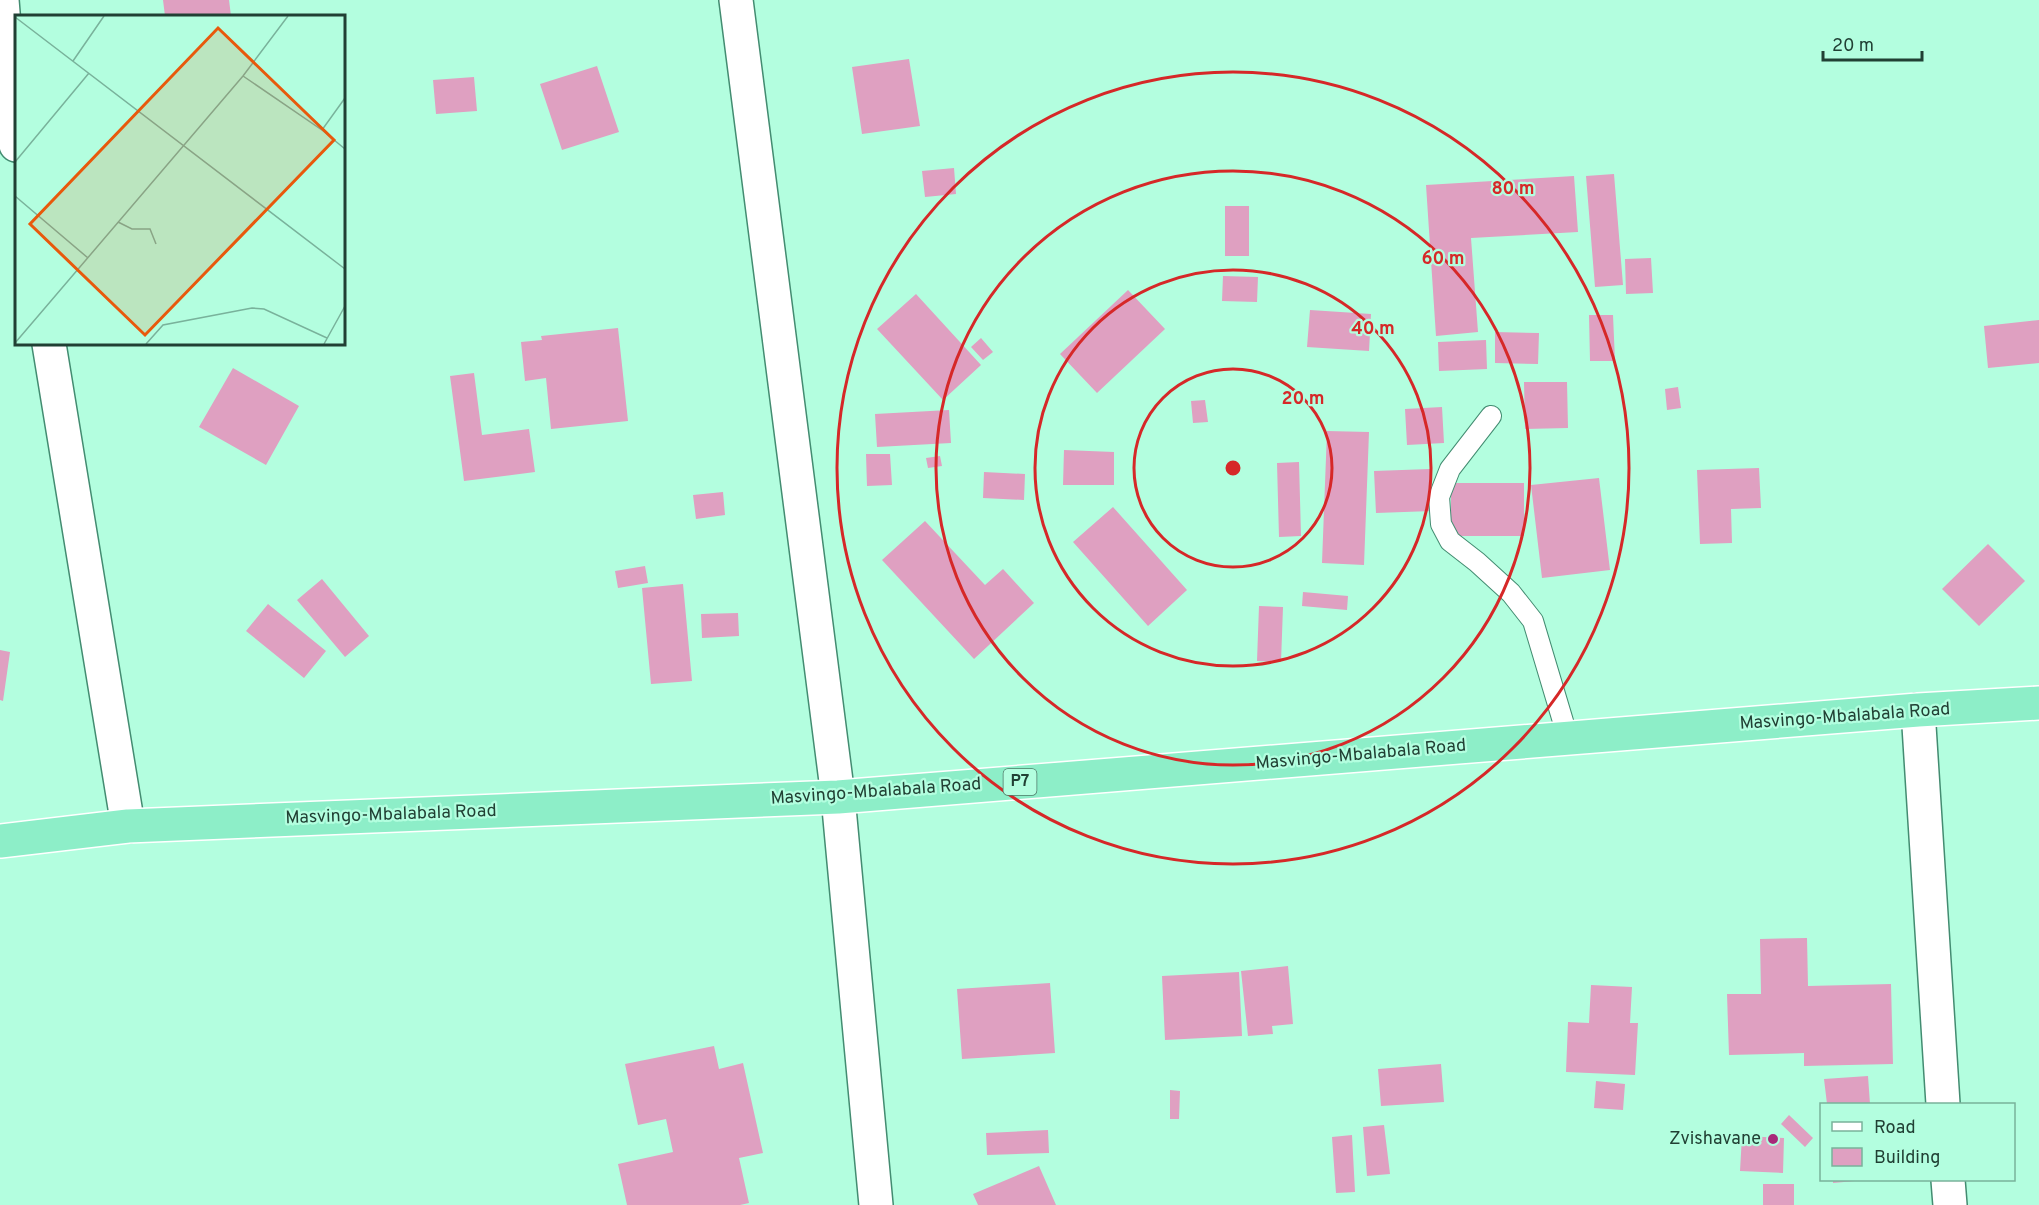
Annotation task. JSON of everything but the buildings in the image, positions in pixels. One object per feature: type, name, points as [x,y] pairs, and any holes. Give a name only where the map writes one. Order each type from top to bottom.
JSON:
[{"type":"highway","name":"Masvingo-Mbalabala Road","points":[[0,841],[128,826],[838,797],[1918,710],[2039,703]]},
{"type":"street","points":[[2,0],[9,124]]},
{"type":"street","points":[[736,0],[838,797],[876,1205]]},
{"type":"street","points":[[49,345],[128,826]]},
{"type":"street","points":[[1918,710],[1943,1103]]},
{"type":"street","points":[[1948,1181],[1950,1205]]},
{"type":"lane","points":[[1491,416],[1450,470],[1439,497],[1442,524],[1450,541],[1511,593],[1533,621],[1568,738]]},
{"type":"place","name":"Zvishavane","points":[[1773,1139]]}]
